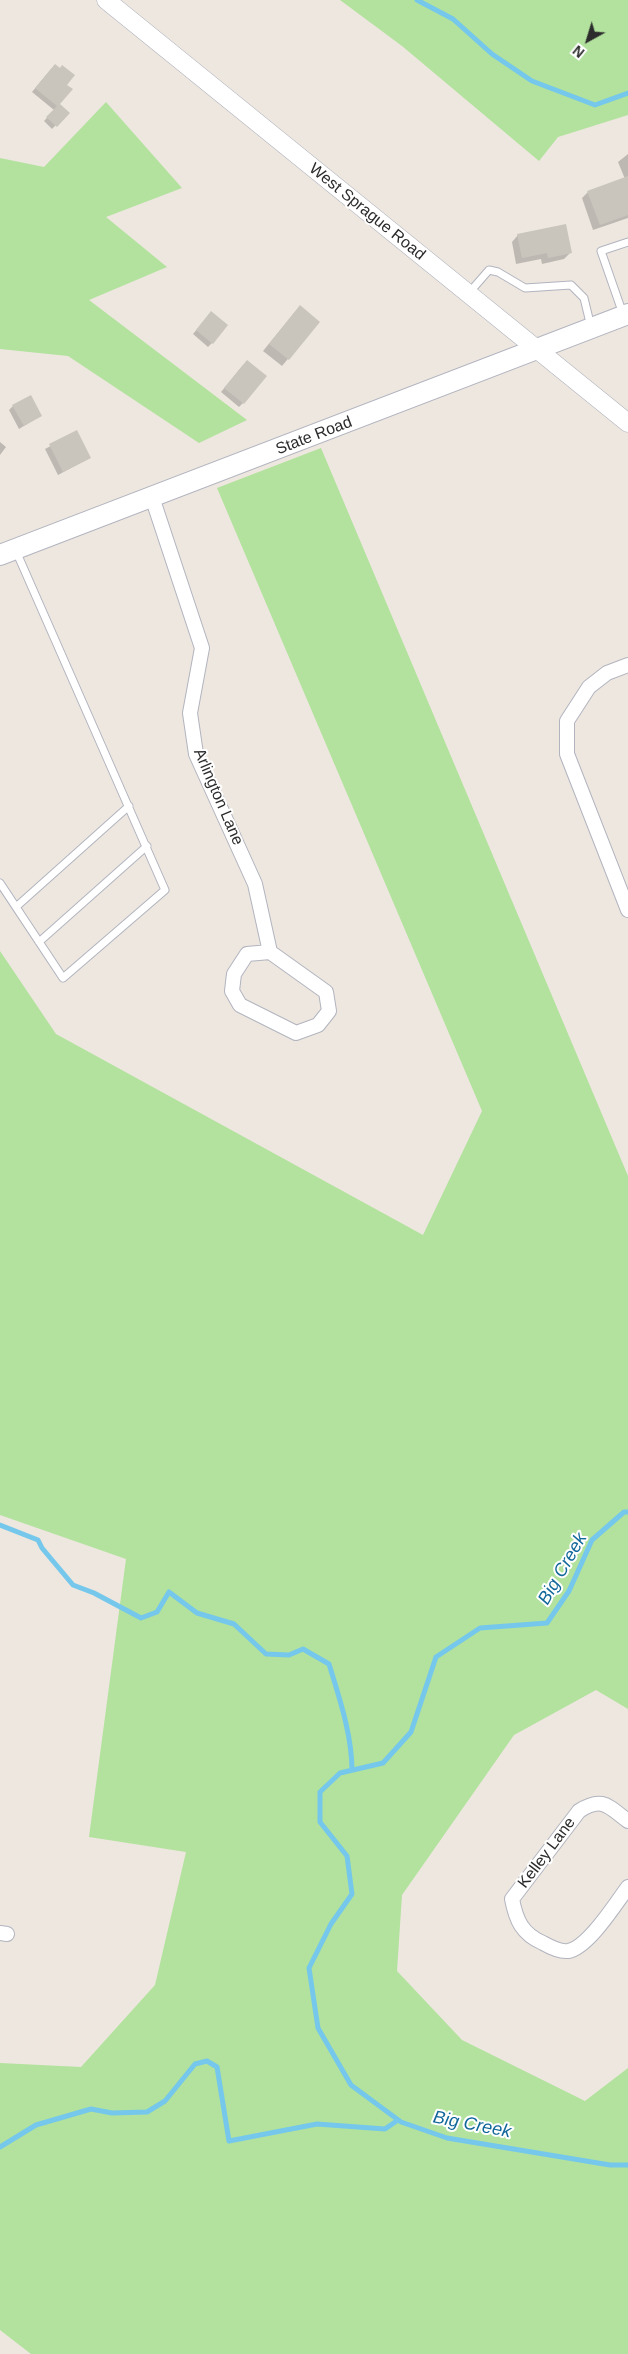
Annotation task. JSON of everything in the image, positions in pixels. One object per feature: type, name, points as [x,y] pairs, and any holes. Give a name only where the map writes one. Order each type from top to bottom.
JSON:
[{"type":"main road","name":"State Road","points":[[8,552],[626,315]]},
{"type":"street","name":"West Sprague Road","points":[[106,0],[628,424]]},
{"type":"street","name":"Arlington Lane","points":[[152,497],[202,648],[190,713],[196,754],[256,884],[270,952]]},
{"type":"street","points":[[628,665],[607,673],[589,687],[567,721],[567,754],[628,910]]},
{"type":"street","points":[[270,952],[326,992],[329,1011],[318,1025],[296,1033],[240,1005],[232,991],[234,974],[247,954],[270,952]]},
{"type":"street","name":"Kelley Lane","points":[[628,1820],[605,1803],[592,1803],[579,1811],[512,1899],[516,1918],[531,1938],[554,1949],[568,1951],[584,1943],[628,1887]]},
{"type":"lane","points":[[626,315],[601,251],[628,242]]},
{"type":"lane","points":[[468,294],[489,270],[498,272],[525,288],[543,289],[571,285],[584,298],[591,328]]},
{"type":"lane","points":[[0,883],[63,978],[165,890],[129,806],[8,552]]},
{"type":"lane","points":[[16,907],[129,806]]},
{"type":"lane","points":[[39,942],[147,846]]},
{"type":"green space","points":[[340,0],[628,0],[628,115],[558,137],[539,161],[402,46]]},
{"type":"green space","points":[[106,102],[182,188],[106,217],[167,267],[89,300],[247,420],[199,443],[68,356],[0,349],[0,158],[44,167]]},
{"type":"green space","points":[[321,448],[628,1176],[628,1709],[596,1690],[514,1735],[402,1895],[397,1971],[462,2040],[585,2101],[628,2068],[628,2354],[31,2354],[0,2330],[0,2063],[81,2067],[155,1985],[186,1852],[89,1837],[126,1559],[0,1515],[0,951],[56,1034],[423,1235],[482,1111],[217,488]]},
{"type":"building","points":[[55,64],[60,68],[62,65],[75,75],[67,85],[73,89],[60,104],[70,113],[57,127],[46,117],[57,106],[35,88]]},
{"type":"building","points":[[628,176],[628,215],[600,225],[587,191]]},
{"type":"building","points":[[566,224],[572,253],[548,258],[547,253],[522,258],[517,234]]},
{"type":"building","points":[[300,305],[320,322],[289,360],[269,344]]},
{"type":"building","points":[[211,311],[228,325],[213,344],[196,330]]},
{"type":"building","points":[[247,360],[267,376],[244,404],[224,388]]},
{"type":"building","points":[[31,395],[42,416],[24,426],[12,405]]},
{"type":"building","points":[[77,430],[91,458],[63,472],[49,444]]},
{"type":"waterway","points":[[417,0],[453,19],[492,54],[532,81],[595,105],[628,93]]},
{"type":"waterway","name":"Big Creek","points":[[628,1512],[624,1512],[592,1540],[569,1591],[547,1623],[480,1628],[436,1657],[411,1732],[383,1763],[340,1773],[320,1792],[320,1822],[347,1856],[352,1894],[331,1924],[309,1968],[318,2028],[351,2085],[401,2122],[447,2138],[610,2165],[628,2165]]},
{"type":"waterway","points":[[0,1525],[38,1540],[42,1548],[73,1585],[94,1593],[141,1618],[157,1612],[169,1592],[197,1613],[234,1624],[266,1654],[289,1655],[303,1649],[329,1664],[341,1703],[350,1743],[352,1770]]},
{"type":"waterway","points":[[0,2147],[36,2125],[91,2109],[112,2113],[147,2112],[165,2101],[195,2064],[207,2061],[217,2067],[229,2141],[317,2124],[385,2129],[398,2120]]}]
